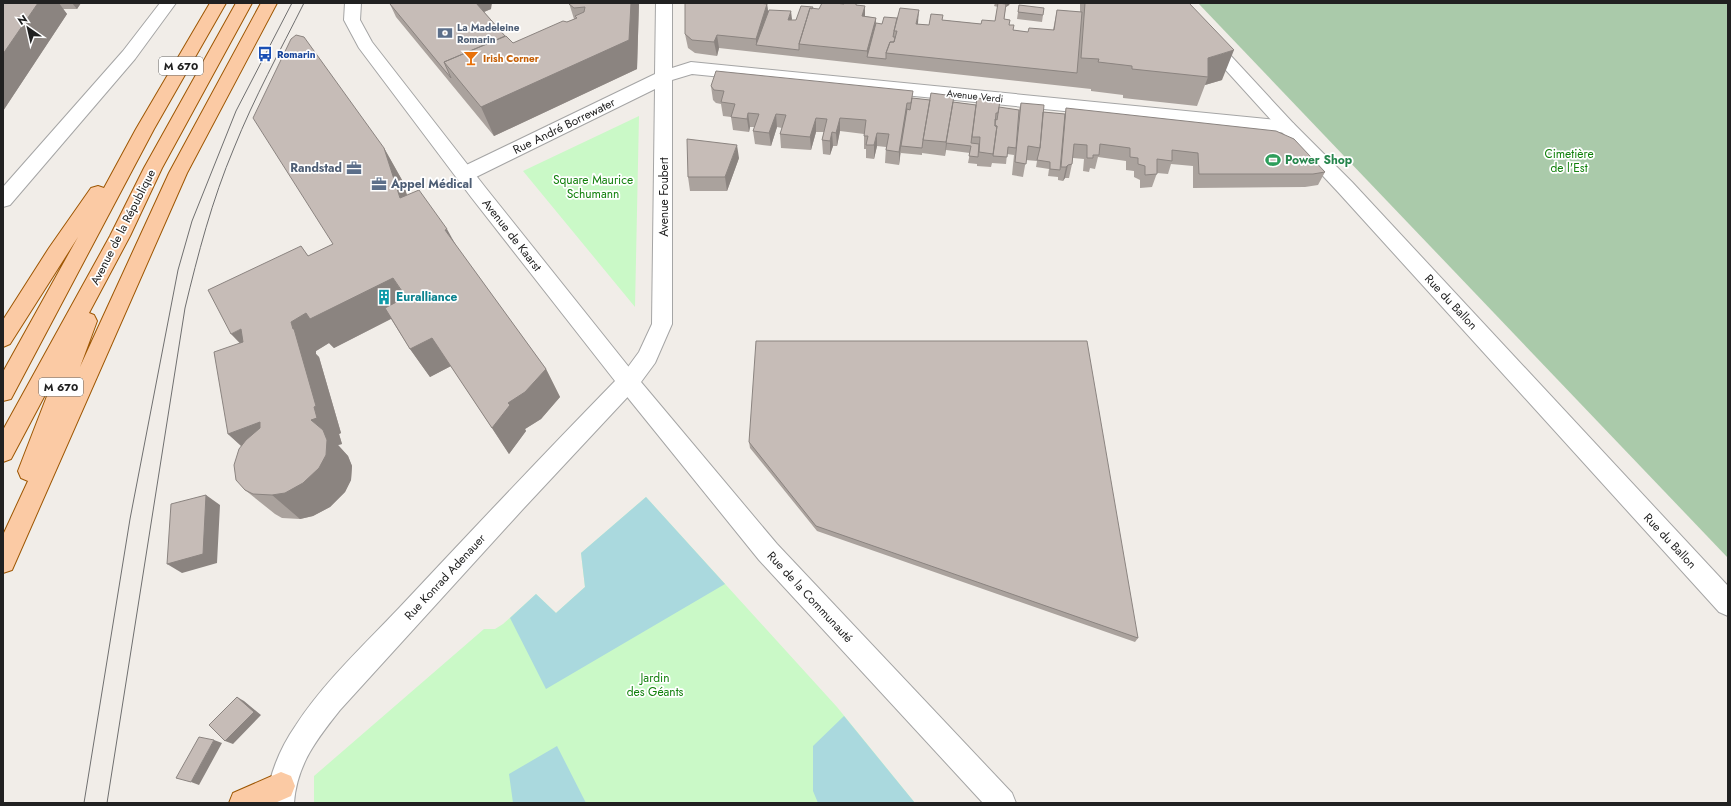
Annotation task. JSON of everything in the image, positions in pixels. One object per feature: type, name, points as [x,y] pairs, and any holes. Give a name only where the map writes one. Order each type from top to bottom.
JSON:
[{"type":"main road","name":"M 670","points":[[3,392],[145,130],[218,3]]},
{"type":"main road","name":"Avenue de la République","points":[[3,452],[120,236],[154,168],[244,3]]},
{"type":"main road","points":[[3,562],[178,173],[269,3]]},
{"type":"main road","name":"M 670","points":[[3,338],[59,247],[145,130]]},
{"type":"main road","name":"M 670","points":[[3,539],[120,236]]},
{"type":"main road","points":[[243,803],[280,795]]},
{"type":"street","points":[[3,200],[129,54],[168,3]]},
{"type":"street","name":"Avenue de Kaarst","points":[[353,3],[352,20],[365,44],[628,382]]},
{"type":"street","name":"Avenue Foubert","points":[[628,382],[647,357],[662,324],[664,3]]},
{"type":"street","name":"Rue du Ballon","points":[[1173,3],[1287,127],[1345,186],[1728,604]]},
{"type":"street","name":"Avenue Verdi","points":[[664,77],[691,68],[1287,127]]},
{"type":"street","name":"Rue André Borrewater","points":[[465,174],[664,77]]},
{"type":"street","name":"Rue Konrad Adenauer","points":[[280,795],[294,752],[310,726],[337,694],[455,565],[628,382]]},
{"type":"street","name":"Rue de la Communauté","points":[[628,382],[768,552],[1002,803]]},
{"type":"green space","name":"Cimetière de l'Est","points":[[1198,3],[1728,3],[1728,558]]},
{"type":"green space","name":"Square Maurice Schumann","points":[[639,116],[635,307],[523,171]]},
{"type":"green space","name":"Jardin des Géants","points":[[646,497],[837,707],[915,803],[314,803],[314,776],[484,629],[495,629],[503,624],[536,594],[556,613],[585,587],[581,553]]},
{"type":"water","points":[[646,497],[725,584],[546,689],[510,618],[536,594],[556,613],[585,587],[581,553]]},
{"type":"water","points":[[844,716],[915,803],[818,803],[813,791],[813,746]]},
{"type":"water","points":[[557,746],[586,803],[513,803],[509,774]]},
{"type":"building","points":[[3,3],[38,3],[3,54]]},
{"type":"building","points":[[390,3],[476,3],[505,36],[444,62],[451,78]]},
{"type":"building","points":[[569,3],[631,3],[629,40],[481,107],[444,62],[506,36],[513,43],[563,21],[567,22],[577,18],[575,16],[584,12],[585,7],[574,8]]},
{"type":"building","points":[[685,3],[767,4],[756,39],[717,35],[714,42],[692,40],[685,34]]},
{"type":"building","points":[[822,3],[856,3],[856,5],[865,6],[862,16],[876,18],[867,51],[799,44],[810,8],[819,9]]},
{"type":"building","points":[[998,3],[1006,4],[1004,19],[1010,20],[1009,25],[1014,25],[1013,30],[1028,32],[1029,28],[1054,30],[1057,10],[1082,12],[1077,73],[886,53],[890,42],[894,42],[897,31],[894,31],[900,8],[919,10],[916,24],[929,25],[931,14],[943,15],[942,20],[981,24],[982,20],[995,21]]},
{"type":"building","points":[[1085,3],[1189,3],[1234,50],[1208,58],[1208,77],[1132,69],[1132,66],[1098,62],[1099,59],[1081,58]]},
{"type":"building","points":[[1019,5],[1044,8],[1043,15],[1018,12]]},
{"type":"building","points":[[801,6],[813,7],[812,9],[810,8],[799,44],[799,50],[756,45],[769,10],[791,11],[788,20],[796,20]]},
{"type":"building","points":[[884,17],[897,18],[893,37],[895,37],[894,42],[890,42],[886,53],[886,59],[867,57],[876,23],[882,24]]},
{"type":"building","name":"Euralliance","points":[[296,35],[304,37],[384,148],[400,198],[419,190],[447,229],[445,230],[546,369],[525,392],[508,403],[510,405],[492,428],[432,338],[410,349],[385,308],[406,297],[393,278],[310,319],[306,313],[291,322],[316,406],[314,407],[317,418],[311,420],[323,430],[327,440],[326,455],[319,468],[303,483],[285,493],[272,495],[253,494],[245,490],[236,480],[234,465],[239,449],[246,440],[260,428],[260,422],[228,434],[214,352],[243,342],[241,329],[231,334],[208,290],[301,246],[308,256],[333,244],[253,118],[291,39]]},
{"type":"building","points":[[716,71],[913,91],[911,103],[907,103],[899,152],[886,150],[889,134],[877,133],[874,145],[866,145],[868,136],[864,136],[866,120],[840,118],[836,133],[832,132],[830,141],[822,140],[827,119],[816,118],[810,137],[780,134],[786,115],[776,114],[769,133],[753,131],[759,114],[748,113],[747,119],[731,117],[735,104],[721,102],[724,91],[714,90],[711,86]]},
{"type":"building","points":[[931,93],[954,96],[946,142],[923,140]]},
{"type":"building","points":[[912,98],[930,100],[922,148],[901,146],[907,109],[910,110]]},
{"type":"building","points":[[977,98],[1000,101],[998,113],[996,113],[995,126],[997,126],[993,154],[979,152],[980,137],[972,137]]},
{"type":"building","points":[[953,102],[976,105],[971,143],[979,144],[978,157],[969,156],[971,146],[946,143]]},
{"type":"building","points":[[1021,103],[1044,105],[1040,148],[1028,146],[1026,164],[1015,162]]},
{"type":"building","points":[[999,107],[1019,110],[1016,148],[1008,147],[1007,157],[993,156],[997,126],[995,126],[995,119],[997,120]]},
{"type":"building","points":[[1066,108],[1276,131],[1294,139],[1325,172],[1313,174],[1199,174],[1198,153],[1172,150],[1172,161],[1157,159],[1157,174],[1145,175],[1145,166],[1138,164],[1138,158],[1130,157],[1130,148],[1100,144],[1099,155],[1093,155],[1093,158],[1087,158],[1087,145],[1074,144],[1072,164],[1066,167],[1061,167]]},
{"type":"building","points":[[1043,112],[1065,114],[1060,170],[1050,169],[1050,162],[1037,160],[1040,148]]},
{"type":"building","points":[[687,139],[737,145],[725,177],[688,177]]},
{"type":"building","points":[[756,341],[1087,341],[1138,638],[816,526],[749,442]]},
{"type":"building","points":[[206,495],[203,554],[167,564],[171,504]]},
{"type":"building","points":[[237,697],[254,712],[225,741],[209,725]]},
{"type":"building","points":[[199,737],[214,740],[191,782],[176,778]]},
{"type":"tram line","points":[[84,803],[130,519],[178,270],[192,221],[236,111],[292,3]]},
{"type":"tram line","points":[[107,803],[185,308],[200,247],[219,187],[242,129],[304,3]]},
{"type":"place","name":"La Madeleine Romarin","points":[[445,33]]},
{"type":"place","name":"Romarin","points":[[265,54]]},
{"type":"place","name":"Irish Corner","points":[[471,58]]},
{"type":"place","name":"Power Shop","points":[[1273,160]]},
{"type":"place","name":"Randstad","points":[[354,168]]},
{"type":"place","name":"Appel Médical","points":[[379,184]]},
{"type":"place","name":"Euralliance","points":[[384,297]]}]
